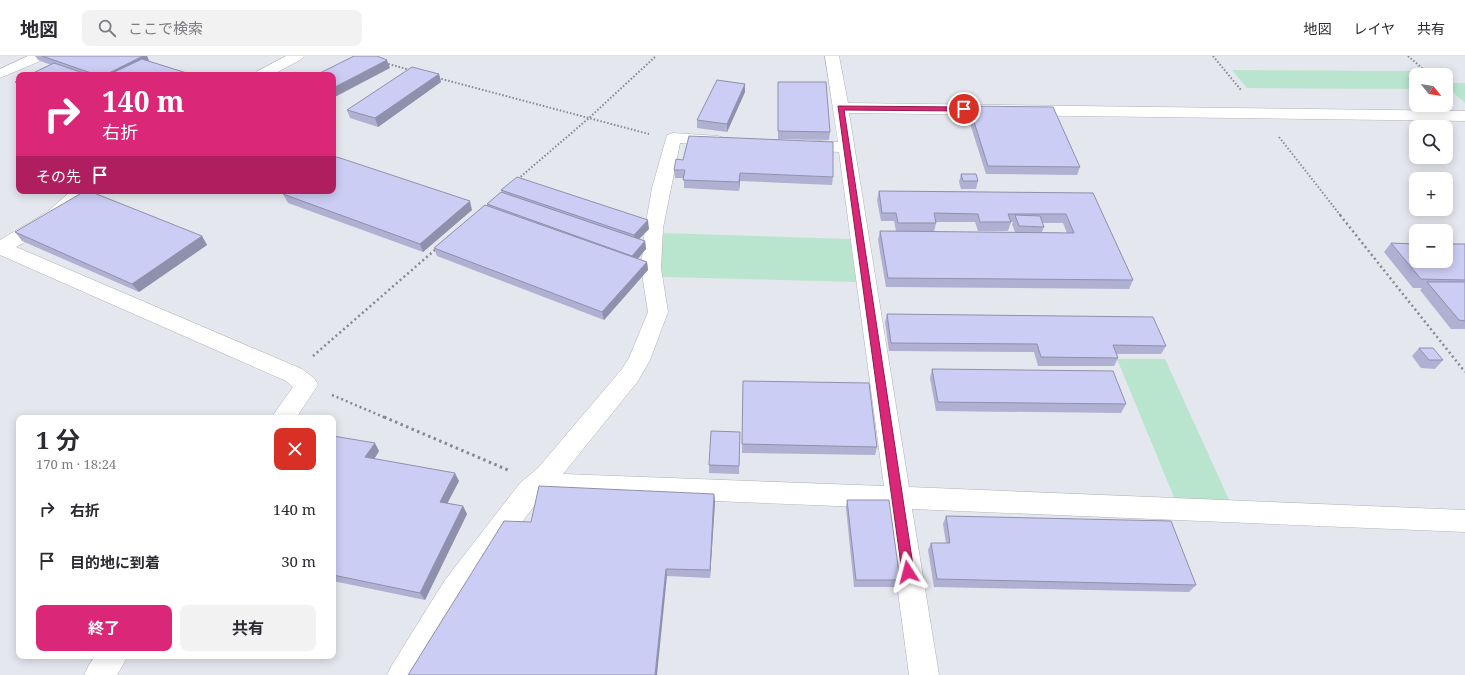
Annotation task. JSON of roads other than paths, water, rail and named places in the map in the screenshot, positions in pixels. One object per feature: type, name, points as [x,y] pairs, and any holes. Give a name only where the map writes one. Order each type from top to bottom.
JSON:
[{"type":"street","points":[[0,74],[40,56]]},
{"type":"street","points":[[267,72],[297,56]]},
{"type":"street","points":[[832,56],[847,147],[896,498],[924,675]]},
{"type":"street","points":[[841,108],[1259,112],[1465,116]]},
{"type":"street","points":[[402,675],[455,589],[529,491],[547,475],[630,375],[639,360],[658,312],[651,268],[654,228],[661,188],[673,138],[736,142]]},
{"type":"street","points":[[784,144],[847,147]]},
{"type":"street","points":[[0,248],[56,216],[71,204],[79,194]]},
{"type":"street","points":[[0,248],[300,380],[284,415]]},
{"type":"street","points":[[537,483],[1465,521]]},
{"type":"street","points":[[99,675],[111,659]]}]
